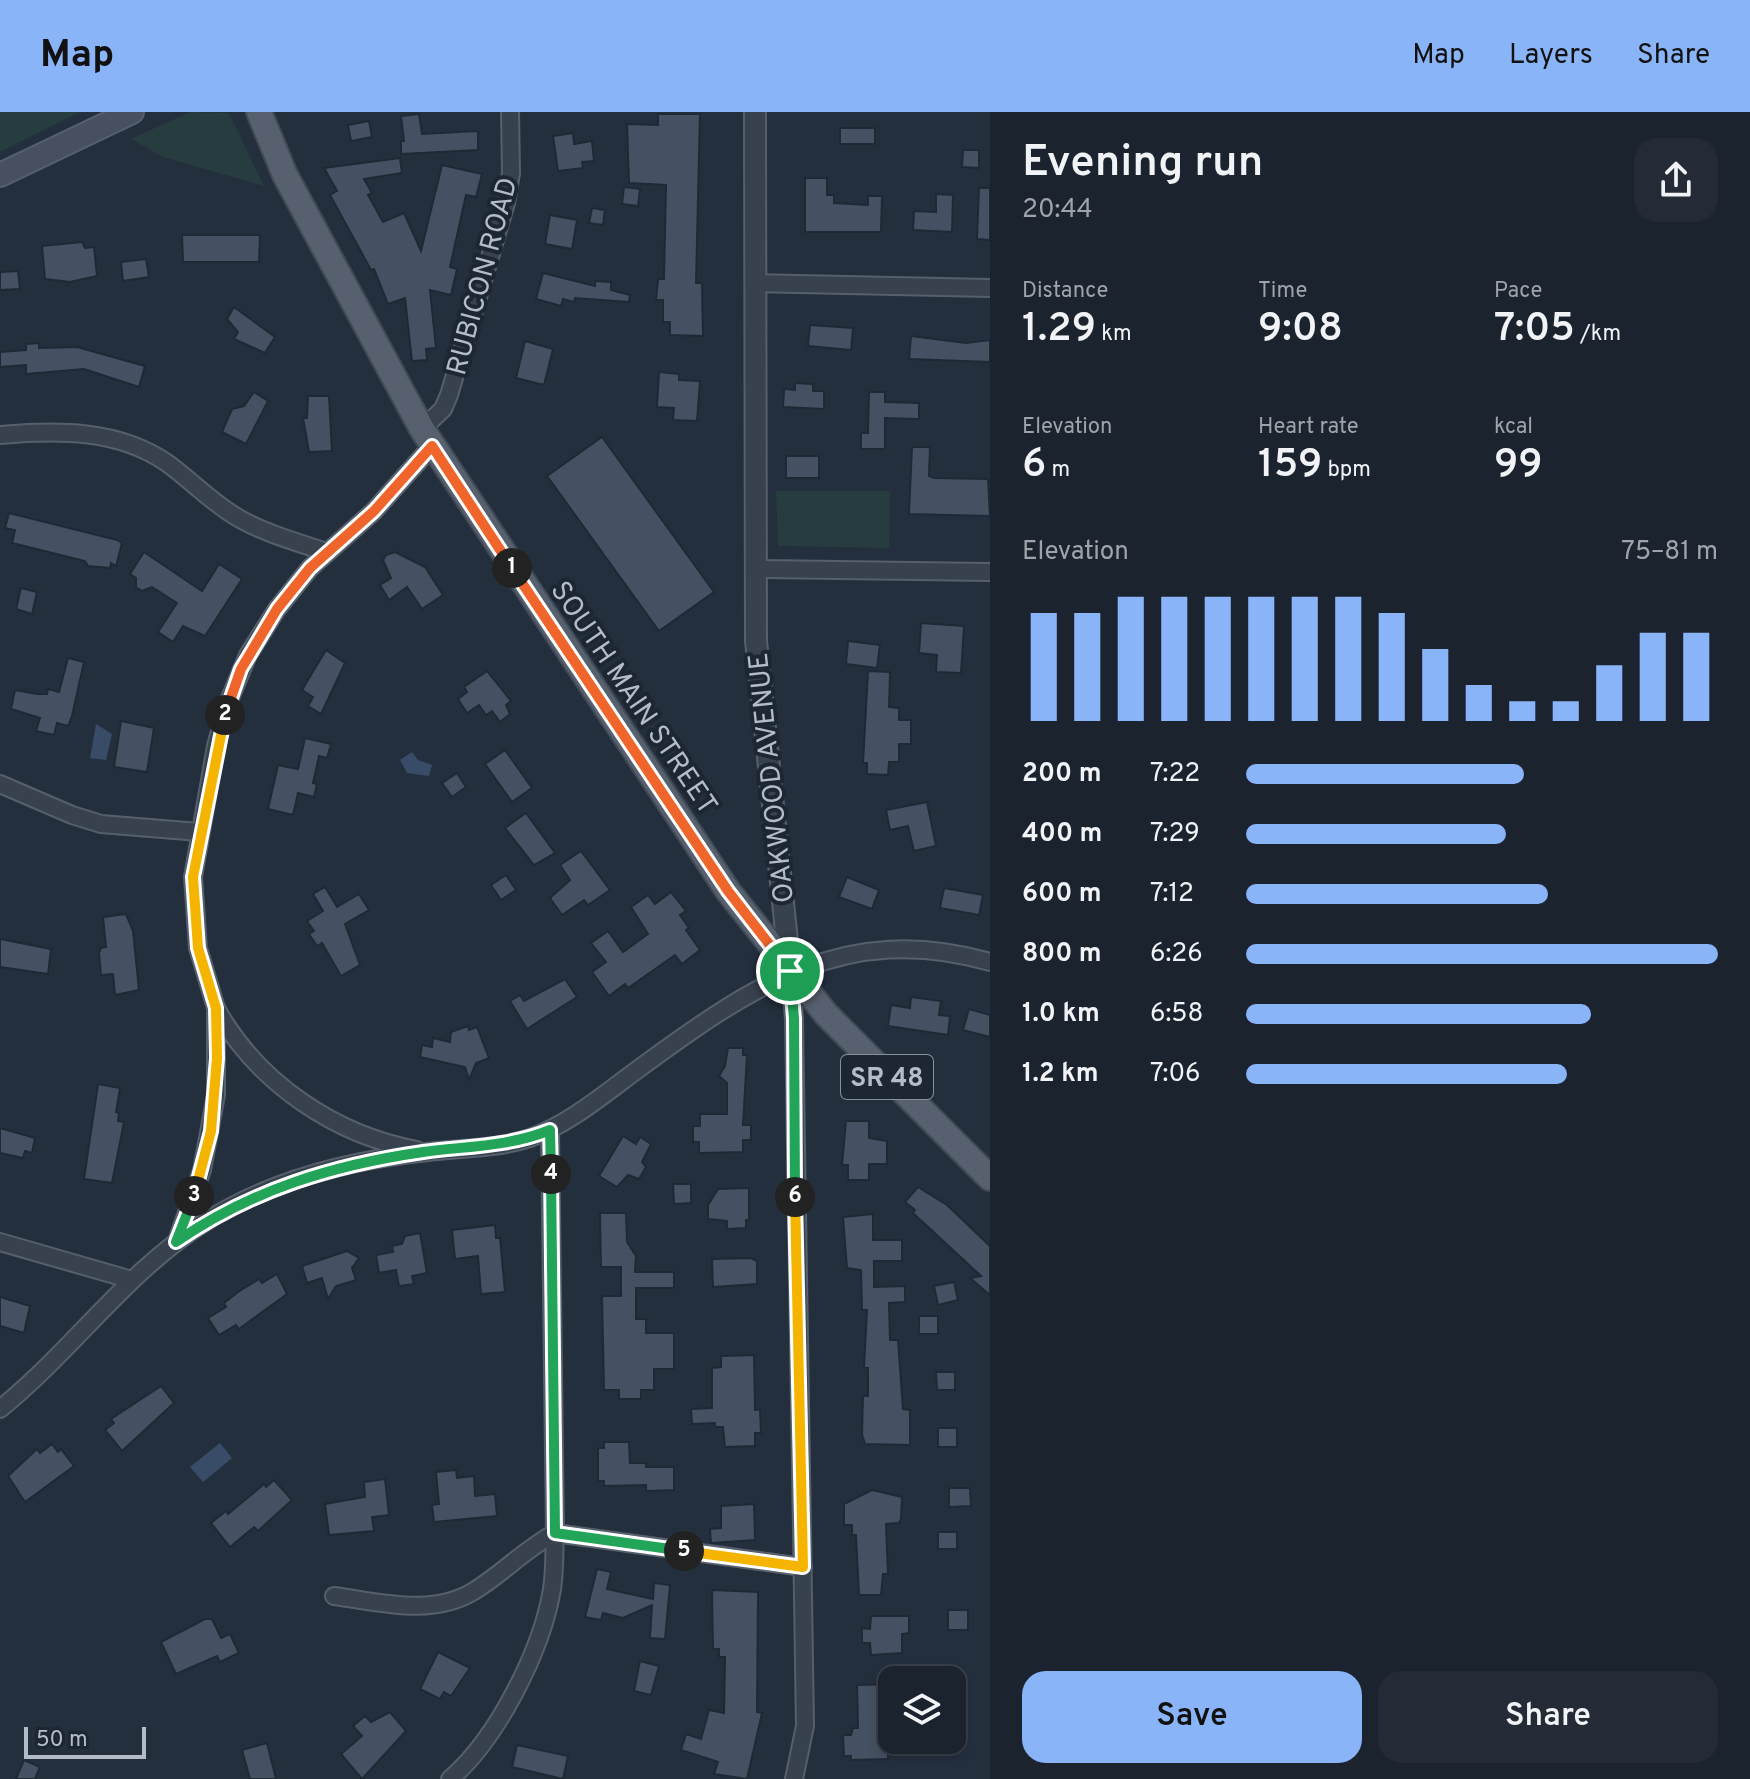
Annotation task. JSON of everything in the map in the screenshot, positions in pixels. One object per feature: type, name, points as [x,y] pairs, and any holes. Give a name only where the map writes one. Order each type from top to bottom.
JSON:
[{"type":"main road","points":[[0,175],[132,112]]},
{"type":"main road","name":"SOUTH MAIN STREET","points":[[259,112],[285,175],[427,438],[728,891],[790,971],[877,1067],[990,1178]]},
{"type":"street","name":"RUBICON ROAD","points":[[176,1242],[192,1204],[211,1131],[216,1095],[216,1008],[198,948],[193,877],[217,742],[241,669],[277,609],[326,552],[374,511],[427,438],[443,409],[506,203],[512,158],[510,112]]},
{"type":"street","name":"OAKWOOD AVENUE","points":[[755,112],[754,569],[765,737],[794,1019],[805,1726],[794,1779]]},
{"type":"street","points":[[754,283],[990,288]]},
{"type":"street","points":[[0,435],[49,431],[84,434],[142,449],[165,462],[237,517],[326,552]]},
{"type":"street","points":[[754,569],[990,572]]},
{"type":"street","points":[[0,784],[101,824],[199,832]]},
{"type":"street","points":[[0,1409],[66,1352],[132,1280],[176,1242],[206,1221],[285,1183],[323,1171],[427,1152],[502,1145],[550,1130],[724,1009],[790,971],[858,954],[901,948],[943,952],[990,962]]},
{"type":"street","name":"RUBICON ROAD","points":[[216,1008],[247,1052],[293,1096],[350,1129],[380,1141],[427,1152]]},
{"type":"street","points":[[450,1779],[480,1749],[502,1718],[547,1610],[555,1533],[550,1130]]},
{"type":"street","points":[[0,1242],[132,1280]]},
{"type":"street","points":[[334,1596],[412,1606],[453,1601],[476,1590],[524,1552],[555,1533],[803,1567]]},
{"type":"green space","points":[[0,112],[80,112],[0,152]]},
{"type":"green space","points":[[190,112],[229,113],[264,186],[163,157],[131,139]]},
{"type":"green space","points":[[776,491],[890,491],[889,548],[778,546]]},
{"type":"water","points":[[96,724],[112,734],[106,760],[90,758]]},
{"type":"water","points":[[412,752],[418,760],[432,765],[429,776],[407,773],[400,760]]},
{"type":"water","points":[[220,1443],[232,1458],[203,1482],[190,1467]]},
{"type":"building","points":[[419,114],[422,134],[478,131],[478,150],[401,154],[401,141],[404,141],[401,116]]},
{"type":"building","points":[[658,114],[700,114],[696,283],[702,283],[703,336],[670,335],[670,322],[663,322],[663,300],[656,300],[658,279],[664,279],[666,185],[629,183],[627,124],[658,125]]},
{"type":"building","points":[[369,121],[372,137],[351,141],[348,125]]},
{"type":"building","points":[[840,128],[875,128],[875,144],[840,144]]},
{"type":"building","points":[[573,133],[574,144],[592,141],[594,161],[582,162],[583,168],[558,171],[553,136]]},
{"type":"building","points":[[963,150],[979,150],[979,168],[962,167]]},
{"type":"building","points":[[400,158],[402,173],[364,179],[372,193],[368,195],[383,222],[404,213],[421,251],[442,165],[482,174],[476,197],[466,195],[450,267],[457,269],[451,295],[430,290],[436,348],[426,349],[427,360],[412,361],[405,298],[388,304],[374,269],[371,270],[330,195],[337,191],[324,168]]},
{"type":"building","points":[[805,178],[827,178],[827,195],[834,195],[834,203],[868,205],[868,196],[882,196],[881,232],[805,232]]},
{"type":"building","points":[[624,187],[640,189],[638,206],[622,204]]},
{"type":"building","points":[[979,188],[990,188],[990,240],[977,239]]},
{"type":"building","points":[[936,194],[953,195],[952,232],[913,230],[914,211],[936,212]]},
{"type":"building","points":[[592,208],[605,210],[603,225],[589,223]]},
{"type":"building","points":[[550,215],[577,220],[572,249],[545,244]]},
{"type":"building","points":[[182,235],[260,235],[259,262],[183,262]]},
{"type":"building","points":[[82,242],[85,248],[94,247],[97,276],[70,282],[45,279],[42,246]]},
{"type":"building","points":[[146,259],[149,277],[123,281],[121,262]]},
{"type":"building","points":[[18,271],[20,289],[0,290],[0,272]]},
{"type":"building","points":[[543,273],[595,286],[595,281],[611,282],[611,290],[630,295],[629,302],[575,298],[574,302],[563,299],[561,306],[536,299]]},
{"type":"building","points":[[234,307],[275,337],[265,353],[234,339],[238,332],[227,319]]},
{"type":"building","points":[[810,325],[853,328],[851,350],[808,346]]},
{"type":"building","points":[[911,336],[966,343],[990,340],[990,362],[909,359]]},
{"type":"building","points":[[525,341],[553,349],[544,385],[516,378]]},
{"type":"building","points":[[39,343],[39,348],[77,347],[145,366],[139,387],[84,369],[26,374],[26,365],[0,367],[0,352],[26,350],[26,344]]},
{"type":"building","points":[[659,372],[679,374],[679,380],[700,381],[697,421],[673,420],[674,408],[657,407]]},
{"type":"building","points":[[795,383],[813,384],[813,391],[824,391],[824,409],[783,407],[784,389],[795,390]]},
{"type":"building","points":[[254,392],[268,401],[246,444],[222,432],[232,409],[244,406]]},
{"type":"building","points":[[869,392],[885,392],[885,402],[919,403],[919,419],[885,418],[885,449],[861,449],[861,433],[868,433]]},
{"type":"building","points":[[308,396],[329,396],[332,451],[309,452],[303,418],[307,418]]},
{"type":"building","points":[[602,437],[714,592],[659,631],[547,476]]},
{"type":"building","points":[[912,447],[930,447],[929,476],[988,479],[990,516],[909,514]]},
{"type":"building","points":[[786,456],[819,456],[819,478],[786,478]]},
{"type":"building","points":[[9,513],[117,540],[122,543],[116,566],[111,563],[110,568],[88,566],[85,561],[12,543],[15,530],[5,528]]},
{"type":"building","points":[[144,552],[202,591],[219,564],[242,579],[205,636],[183,626],[173,642],[158,632],[177,603],[152,587],[142,591],[136,587],[136,578],[130,574]]},
{"type":"building","points":[[395,552],[425,567],[443,595],[422,609],[407,587],[389,600],[380,585],[391,578],[383,560],[386,555]]},
{"type":"building","points":[[21,588],[37,592],[32,614],[16,609]]},
{"type":"building","points":[[921,623],[964,626],[961,673],[936,672],[937,655],[919,653]]},
{"type":"building","points":[[848,641],[880,645],[877,668],[846,664]]},
{"type":"building","points":[[326,650],[345,663],[321,714],[308,706],[313,697],[302,690]]},
{"type":"building","points":[[68,658],[84,662],[68,726],[57,723],[54,735],[36,731],[40,718],[11,709],[15,690],[37,694],[47,694],[48,689],[59,692]]},
{"type":"building","points":[[487,671],[511,701],[506,705],[510,714],[500,722],[492,711],[486,715],[479,705],[467,713],[458,699],[467,692],[464,687]]},
{"type":"building","points":[[868,671],[890,672],[889,707],[899,708],[899,720],[911,720],[911,744],[899,744],[899,762],[889,762],[888,775],[867,774],[867,763],[863,763]]},
{"type":"building","points":[[121,721],[154,728],[147,772],[114,767]]},
{"type":"building","points":[[305,738],[331,744],[327,758],[319,756],[313,783],[317,784],[314,797],[298,793],[293,815],[268,809],[278,765],[298,769]]},
{"type":"building","points":[[505,750],[532,788],[512,802],[485,764]]},
{"type":"building","points":[[457,773],[466,787],[452,797],[442,783]]},
{"type":"building","points":[[927,802],[936,846],[914,851],[908,826],[890,830],[886,810]]},
{"type":"building","points":[[526,813],[555,853],[534,865],[505,828]]},
{"type":"building","points":[[581,851],[610,890],[588,905],[584,900],[562,915],[550,898],[570,880],[560,865]]},
{"type":"building","points":[[506,875],[516,890],[501,900],[491,885]]},
{"type":"building","points":[[847,877],[879,890],[872,909],[839,897]]},
{"type":"building","points":[[325,887],[337,907],[359,894],[369,910],[345,924],[360,965],[341,976],[322,943],[317,946],[309,934],[314,931],[307,921],[323,911],[313,894]]},
{"type":"building","points":[[944,888],[983,895],[979,915],[940,908]]},
{"type":"building","points":[[671,892],[686,911],[680,915],[700,950],[682,964],[675,955],[628,988],[625,984],[609,996],[592,972],[606,962],[591,943],[608,931],[623,952],[648,934],[631,907],[648,895],[655,904]]},
{"type":"building","points":[[126,914],[133,931],[139,990],[115,995],[113,974],[101,975],[99,953],[101,948],[106,947],[103,917]]},
{"type":"building","points":[[0,939],[51,949],[48,974],[0,967]]},
{"type":"building","points":[[565,979],[577,997],[527,1029],[510,1001],[520,995],[524,1001]]},
{"type":"building","points":[[911,997],[941,1001],[939,1015],[950,1016],[948,1035],[888,1026],[891,1005],[910,1008]]},
{"type":"building","points":[[969,1009],[990,1015],[990,1037],[963,1030]]},
{"type":"building","points":[[468,1026],[469,1030],[477,1027],[489,1058],[476,1063],[469,1080],[465,1067],[420,1057],[422,1045],[432,1047],[433,1038],[450,1042],[451,1032]]},
{"type":"building","points":[[728,1048],[743,1048],[743,1055],[747,1055],[743,1125],[751,1125],[751,1140],[743,1140],[743,1152],[699,1153],[699,1142],[693,1142],[693,1126],[700,1126],[700,1114],[727,1114],[727,1083],[719,1076],[725,1066]]},
{"type":"building","points":[[98,1084],[120,1088],[116,1112],[119,1113],[118,1121],[124,1122],[112,1183],[84,1179]]},
{"type":"building","points":[[846,1121],[869,1121],[869,1138],[887,1141],[887,1164],[869,1164],[869,1180],[848,1180],[848,1165],[842,1165]]},
{"type":"building","points":[[0,1128],[35,1138],[32,1153],[25,1151],[23,1158],[0,1153]]},
{"type":"building","points":[[623,1136],[636,1144],[640,1137],[651,1144],[642,1162],[646,1167],[639,1179],[628,1175],[617,1187],[599,1176]]},
{"type":"building","points":[[673,1184],[691,1184],[691,1203],[674,1204]]},
{"type":"building","points":[[918,1187],[947,1205],[990,1246],[990,1295],[970,1278],[981,1276],[905,1202]]},
{"type":"building","points":[[749,1188],[746,1228],[727,1229],[727,1221],[708,1219],[708,1205],[718,1189]]},
{"type":"building","points":[[600,1213],[626,1213],[627,1242],[636,1256],[635,1272],[674,1272],[674,1288],[636,1288],[636,1319],[646,1319],[646,1333],[674,1333],[674,1369],[654,1369],[654,1390],[641,1390],[641,1399],[619,1399],[619,1390],[604,1390],[602,1296],[621,1296],[621,1267],[601,1267]]},
{"type":"building","points":[[873,1214],[873,1240],[902,1240],[902,1261],[874,1261],[874,1287],[905,1286],[905,1302],[889,1303],[890,1340],[898,1340],[903,1409],[910,1410],[910,1445],[865,1444],[862,1434],[863,1396],[868,1396],[868,1368],[864,1368],[867,1310],[862,1310],[861,1270],[847,1268],[843,1217]]},
{"type":"building","points":[[495,1225],[496,1238],[500,1238],[505,1292],[481,1294],[478,1256],[455,1259],[452,1230]]},
{"type":"building","points":[[420,1233],[427,1273],[412,1276],[414,1284],[399,1286],[396,1270],[379,1273],[376,1255],[393,1252],[392,1246],[402,1244],[405,1236]]},
{"type":"building","points":[[347,1251],[359,1258],[352,1268],[356,1280],[336,1286],[328,1299],[322,1278],[307,1283],[302,1266]]},
{"type":"building","points":[[751,1258],[757,1261],[757,1284],[713,1287],[712,1259]]},
{"type":"building","points":[[277,1274],[287,1294],[239,1329],[236,1325],[219,1335],[208,1318],[226,1307],[224,1303],[238,1292],[259,1279],[262,1283]]},
{"type":"building","points":[[954,1282],[958,1300],[938,1305],[934,1286]]},
{"type":"building","points":[[0,1297],[30,1306],[24,1333],[0,1326]]},
{"type":"building","points":[[919,1316],[938,1316],[938,1334],[919,1334]]},
{"type":"building","points":[[754,1355],[755,1410],[760,1409],[761,1433],[755,1433],[755,1446],[725,1447],[723,1427],[715,1427],[715,1423],[692,1424],[691,1409],[712,1408],[712,1368],[721,1367],[721,1356]]},
{"type":"building","points":[[936,1372],[955,1372],[955,1390],[937,1390]]},
{"type":"building","points":[[161,1386],[174,1403],[122,1451],[105,1430],[114,1423],[111,1419]]},
{"type":"building","points":[[938,1428],[957,1428],[957,1447],[938,1447]]},
{"type":"building","points":[[604,1442],[629,1442],[630,1463],[646,1463],[646,1467],[674,1467],[674,1490],[646,1491],[646,1485],[604,1486],[604,1481],[598,1481],[598,1448],[604,1448]]},
{"type":"building","points":[[52,1444],[58,1452],[61,1449],[74,1466],[25,1502],[8,1476],[37,1449],[40,1453]]},
{"type":"building","points":[[456,1470],[457,1478],[474,1476],[475,1496],[495,1494],[497,1516],[434,1522],[432,1505],[439,1504],[436,1472]]},
{"type":"building","points":[[385,1479],[389,1515],[372,1517],[374,1531],[329,1535],[325,1504],[365,1497],[364,1482]]},
{"type":"building","points":[[274,1480],[292,1500],[258,1531],[254,1527],[230,1547],[211,1523]]},
{"type":"building","points":[[949,1488],[970,1488],[971,1506],[949,1507]]},
{"type":"building","points":[[872,1490],[902,1497],[901,1519],[899,1523],[886,1524],[888,1574],[883,1574],[881,1595],[859,1595],[856,1535],[852,1535],[852,1525],[844,1525],[844,1504]]},
{"type":"building","points":[[754,1504],[755,1540],[711,1543],[710,1529],[721,1528],[721,1506]]},
{"type":"building","points":[[938,1532],[957,1532],[957,1549],[938,1549]]},
{"type":"building","points":[[597,1569],[611,1572],[607,1589],[653,1599],[654,1583],[670,1585],[665,1639],[650,1638],[652,1605],[623,1618],[603,1613],[601,1620],[585,1617]]},
{"type":"building","points":[[712,1590],[758,1592],[757,1712],[762,1713],[747,1779],[714,1774],[718,1762],[681,1750],[686,1734],[701,1739],[709,1710],[724,1713],[725,1657],[719,1657],[719,1649],[713,1649]]},
{"type":"building","points":[[948,1610],[968,1610],[968,1630],[948,1630]]},
{"type":"building","points":[[871,1616],[909,1616],[909,1633],[902,1634],[902,1653],[871,1655],[870,1643],[862,1643],[862,1628],[870,1629]]},
{"type":"building","points":[[205,1619],[212,1619],[221,1638],[230,1634],[239,1653],[220,1662],[217,1656],[176,1674],[161,1642]]},
{"type":"building","points":[[438,1652],[470,1668],[451,1696],[444,1692],[440,1699],[420,1689]]},
{"type":"building","points":[[640,1661],[659,1666],[651,1695],[634,1691]]},
{"type":"building","points":[[878,1684],[878,1754],[888,1754],[888,1759],[851,1760],[851,1756],[844,1756],[843,1735],[851,1735],[853,1728],[858,1728],[857,1685]]},
{"type":"building","points":[[966,1694],[967,1694],[966,1740]]},
{"type":"building","points":[[390,1712],[406,1731],[362,1779],[341,1754],[362,1736],[353,1726],[365,1716],[371,1722]]},
{"type":"building","points":[[267,1743],[276,1779],[250,1779],[242,1750]]},
{"type":"building","points":[[517,1745],[568,1756],[563,1779],[512,1767]]},
{"type":"building","points":[[24,1760],[40,1767],[35,1779],[16,1779]]},
{"type":"route","points":[[432,446],[728,891],[790,971],[794,1019],[793,1111],[803,1567],[555,1533],[550,1130],[502,1145],[427,1152],[323,1171],[251,1197],[206,1221],[176,1242],[202,1170],[216,1095],[216,1008],[198,948],[193,877],[216,746],[228,703],[254,643],[293,588],[326,552],[374,511],[432,446]]}]
